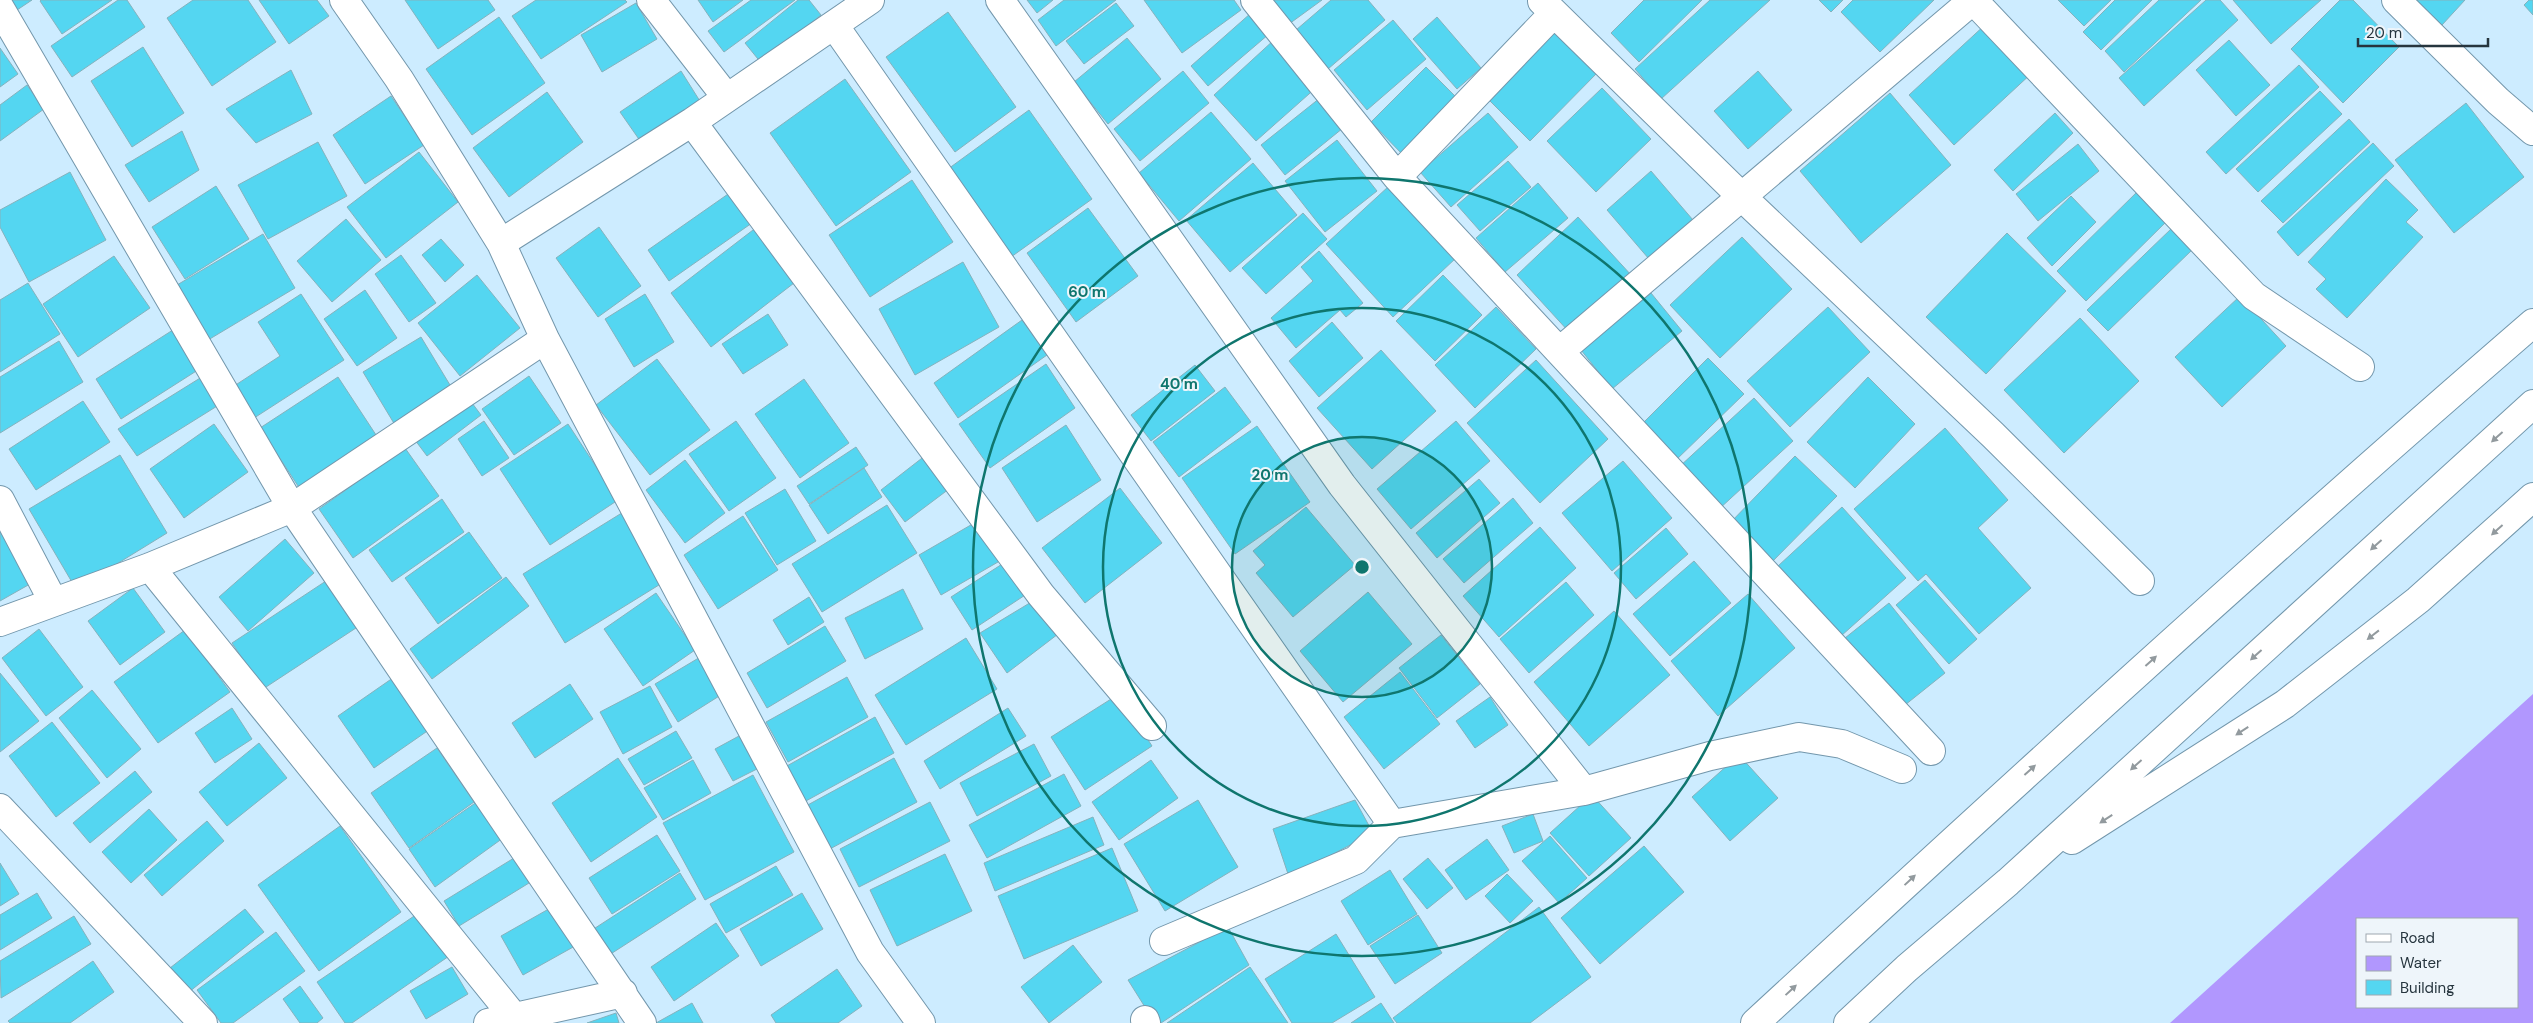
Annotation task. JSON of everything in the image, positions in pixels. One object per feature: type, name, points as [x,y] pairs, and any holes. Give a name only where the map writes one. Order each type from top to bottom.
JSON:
[{"type":"main road","points":[[344,0],[399,79],[501,243],[545,339],[870,952],[921,1023]]},
{"type":"main road","points":[[651,0],[727,98]]},
{"type":"main road","points":[[501,243],[692,122],[870,0]]},
{"type":"main road","points":[[1000,0],[1342,485],[1584,791]]},
{"type":"main road","points":[[1255,0],[1397,177],[1931,751]]},
{"type":"main road","points":[[1560,351],[1973,0],[2254,296],[2360,367]]},
{"type":"main road","points":[[2396,0],[2498,101],[2533,132]]},
{"type":"main road","points":[[1397,177],[1548,6],[1742,197],[1993,435],[2140,581]]},
{"type":"main road","points":[[0,8],[292,508],[642,1023]]},
{"type":"main road","points":[[834,25],[1392,824]]},
{"type":"main road","points":[[692,122],[1041,595],[1152,726]]},
{"type":"main road","points":[[1755,1023],[2031,768],[2394,443],[2533,324]]},
{"type":"main road","points":[[0,622],[150,567],[292,508],[545,339]]},
{"type":"main road","points":[[1848,1023],[1907,968],[2008,882],[2533,404]]},
{"type":"main road","points":[[2008,882],[2285,704],[2418,600],[2533,497]]},
{"type":"main road","points":[[0,500],[53,601]]},
{"type":"main road","points":[[150,567],[501,1020],[623,993]]},
{"type":"main road","points":[[1164,941],[1356,860],[1392,824],[1584,791],[1710,756],[1799,737],[1842,744],[1902,769]]},
{"type":"main road","points":[[0,808],[203,1023]]},
{"type":"water","points":[[2533,694],[2533,1023],[2170,1023]]},
{"type":"building","points":[[6,0],[32,0],[14,12]]},
{"type":"building","points":[[41,0],[112,0],[62,34]]},
{"type":"building","points":[[118,0],[127,0],[145,27],[72,77],[51,46]]},
{"type":"building","points":[[193,0],[248,0],[276,42],[212,86],[167,18]]},
{"type":"building","points":[[259,0],[317,0],[329,16],[289,44]]},
{"type":"building","points":[[405,0],[488,0],[495,10],[438,49]]},
{"type":"building","points":[[536,0],[625,0],[627,2],[541,59],[512,16]]},
{"type":"building","points":[[698,0],[743,0],[713,22]]},
{"type":"building","points":[[751,0],[795,0],[724,52],[708,31]]},
{"type":"building","points":[[798,0],[809,0],[821,15],[762,64],[745,43]]},
{"type":"building","points":[[1027,0],[1053,0],[1037,13]]},
{"type":"building","points":[[1064,0],[1116,0],[1056,46],[1038,20]]},
{"type":"building","points":[[1144,0],[1234,0],[1241,10],[1182,53]]},
{"type":"building","points":[[1272,0],[1322,0],[1289,24]]},
{"type":"building","points":[[1331,0],[1368,0],[1385,20],[1328,69],[1296,30]]},
{"type":"building","points":[[1644,0],[1702,0],[1639,62],[1611,33]]},
{"type":"building","points":[[1710,0],[1770,0],[1661,99],[1635,69]]},
{"type":"building","points":[[1819,0],[1843,0],[1831,12]]},
{"type":"building","points":[[1853,0],[1934,0],[1880,52],[1841,12]]},
{"type":"building","points":[[2058,0],[2111,0],[2084,26]]},
{"type":"building","points":[[2115,0],[2152,0],[2101,50],[2083,32]]},
{"type":"building","points":[[2159,0],[2201,0],[2124,72],[2105,51]]},
{"type":"building","points":[[2206,0],[2220,0],[2238,20],[2144,106],[2119,78]]},
{"type":"building","points":[[2233,0],[2321,0],[2271,44]]},
{"type":"building","points":[[2340,0],[2353,0],[2399,47],[2343,103],[2291,49]]},
{"type":"building","points":[[2415,0],[2465,0],[2442,25]]},
{"type":"building","points":[[2529,0],[2533,0],[2533,15],[2524,5]]},
{"type":"building","points":[[636,3],[657,39],[602,72],[581,35]]},
{"type":"building","points":[[1116,3],[1134,26],[1084,64],[1066,41]]},
{"type":"building","points":[[948,12],[1016,107],[955,152],[886,57]]},
{"type":"building","points":[[1251,13],[1269,34],[1208,86],[1191,66]]},
{"type":"building","points":[[499,17],[545,83],[472,135],[426,69]]},
{"type":"building","points":[[1437,17],[1481,68],[1457,89],[1413,39]]},
{"type":"building","points":[[1393,20],[1426,59],[1367,110],[1334,70]]},
{"type":"building","points":[[1987,23],[2033,72],[1954,145],[1909,95]]},
{"type":"building","points":[[1555,28],[1599,71],[1530,141],[1486,97]]},
{"type":"building","points":[[1127,38],[1161,79],[1108,124],[1074,82]]},
{"type":"building","points":[[1275,39],[1318,86],[1256,141],[1214,95]]},
{"type":"building","points":[[2229,40],[2270,85],[2236,116],[2196,70]]},
{"type":"building","points":[[143,47],[184,113],[132,147],[91,81]]},
{"type":"building","points":[[0,48],[18,74],[0,87]]},
{"type":"building","points":[[2299,65],[2319,87],[2226,174],[2206,152]]},
{"type":"building","points":[[1426,67],[1460,101],[1405,157],[1371,122]]},
{"type":"building","points":[[291,70],[312,114],[256,143],[226,109]]},
{"type":"building","points":[[681,71],[703,106],[643,145],[620,112]]},
{"type":"building","points":[[1183,71],[1209,103],[1140,161],[1114,129]]},
{"type":"building","points":[[1758,71],[1792,110],[1748,149],[1714,111]]},
{"type":"building","points":[[845,79],[911,172],[836,226],[770,133]]},
{"type":"building","points":[[27,85],[44,109],[0,141],[0,105]]},
{"type":"building","points":[[1602,88],[1651,139],[1596,192],[1547,141]]},
{"type":"building","points":[[2320,91],[2342,114],[2258,192],[2236,169]]},
{"type":"building","points":[[547,92],[583,142],[509,197],[473,148]]},
{"type":"building","points":[[1890,93],[1951,165],[1861,243],[1800,171]]},
{"type":"building","points":[[1325,94],[1348,124],[1285,175],[1261,145]]},
{"type":"building","points":[[391,96],[424,145],[365,184],[333,135]]},
{"type":"building","points":[[2466,103],[2524,177],[2454,233],[2395,160]]},
{"type":"building","points":[[1029,110],[1092,199],[1011,257],[948,169]]},
{"type":"building","points":[[1211,112],[1251,159],[1179,221],[1139,173]]},
{"type":"building","points":[[1488,113],[1518,147],[1451,207],[1420,172]]},
{"type":"building","points":[[2055,113],[2073,133],[2013,191],[1994,170]]},
{"type":"building","points":[[2349,119],[2370,142],[2283,223],[2261,201]]},
{"type":"building","points":[[182,131],[199,170],[149,202],[125,165]]},
{"type":"building","points":[[1337,140],[1377,191],[1325,232],[1285,181]]},
{"type":"building","points":[[318,142],[347,196],[268,239],[238,185]]},
{"type":"building","points":[[2373,143],[2394,166],[2298,256],[2277,232]]},
{"type":"building","points":[[2078,144],[2099,171],[2038,221],[2016,194]]},
{"type":"building","points":[[419,152],[458,202],[386,258],[347,207]]},
{"type":"building","points":[[1508,161],[1531,187],[1480,231],[1457,205]]},
{"type":"building","points":[[1253,163],[1297,215],[1230,272],[1186,220]]},
{"type":"building","points":[[1651,171],[1693,220],[1649,259],[1607,210]]},
{"type":"building","points":[[70,172],[106,240],[29,282],[0,227],[0,210]]},
{"type":"building","points":[[2386,179],[2418,210],[2406,222],[2423,237],[2347,318],[2316,289],[2326,279],[2308,262]]},
{"type":"building","points":[[912,180],[953,242],[870,297],[829,235]]},
{"type":"building","points":[[1538,183],[1568,218],[1505,272],[1476,238]]},
{"type":"building","points":[[741,185],[762,216],[669,281],[648,250]]},
{"type":"building","points":[[216,186],[249,239],[185,279],[152,227]]},
{"type":"building","points":[[1389,186],[1456,258],[1393,317],[1326,244]]},
{"type":"building","points":[[2141,188],[2170,218],[2086,301],[2057,271]]},
{"type":"building","points":[[2071,196],[2096,222],[2052,266],[2027,238]]},
{"type":"building","points":[[1088,208],[1138,276],[1076,322],[1027,253]]},
{"type":"building","points":[[1303,213],[1327,239],[1266,294],[1242,268]]},
{"type":"building","points":[[1578,217],[1632,276],[1570,333],[1517,275]]},
{"type":"building","points":[[346,219],[381,260],[332,302],[297,261]]},
{"type":"building","points":[[766,220],[807,273],[711,347],[671,293]]},
{"type":"building","points":[[599,227],[641,286],[598,317],[556,258]]},
{"type":"building","points":[[2172,228],[2192,250],[2108,331],[2087,310]]},
{"type":"building","points":[[2007,233],[2066,291],[1986,374],[1926,317]]},
{"type":"building","points":[[263,234],[295,288],[208,340],[177,285]]},
{"type":"building","points":[[1742,237],[1792,289],[1720,358],[1670,305]]},
{"type":"building","points":[[441,239],[464,265],[445,282],[422,255]]},
{"type":"building","points":[[1319,251],[1363,303],[1346,317],[1340,310],[1296,348],[1271,318],[1313,281],[1301,267]]},
{"type":"building","points":[[401,255],[436,303],[409,322],[375,274]]},
{"type":"building","points":[[114,256],[150,308],[78,357],[43,304]]},
{"type":"building","points":[[963,262],[999,327],[915,375],[879,309]]},
{"type":"building","points":[[477,275],[520,328],[460,376],[418,323]]},
{"type":"building","points":[[1443,275],[1482,315],[1435,361],[1396,321]]},
{"type":"building","points":[[28,283],[60,334],[0,372],[0,300]]},
{"type":"building","points":[[365,290],[397,338],[357,366],[324,319]]},
{"type":"building","points":[[1651,293],[1682,331],[1612,389],[1581,350]]},
{"type":"building","points":[[301,294],[344,360],[251,420],[231,388],[280,356],[258,322]]},
{"type":"building","points":[[645,294],[674,342],[634,367],[605,319]]},
{"type":"building","points":[[2240,296],[2286,346],[2222,407],[2175,357]]},
{"type":"building","points":[[1496,307],[1536,349],[1475,408],[1435,365]]},
{"type":"building","points":[[1828,307],[1870,352],[1790,427],[1747,381]]},
{"type":"building","points":[[768,314],[788,345],[743,374],[722,344]]},
{"type":"building","points":[[2080,318],[2139,381],[2064,453],[2004,390]]},
{"type":"building","points":[[1022,320],[1047,355],[958,418],[934,383]]},
{"type":"building","points":[[1332,322],[1363,358],[1319,397],[1289,361]]},
{"type":"building","points":[[176,328],[201,368],[121,419],[96,379]]},
{"type":"building","points":[[421,337],[453,390],[395,425],[363,372]]},
{"type":"building","points":[[59,341],[83,382],[0,433],[0,377]]},
{"type":"building","points":[[1381,350],[1436,411],[1372,469],[1317,408]]},
{"type":"building","points":[[1708,358],[1744,394],[1675,461],[1641,425]]},
{"type":"building","points":[[657,359],[710,430],[650,475],[596,405]]},
{"type":"building","points":[[1536,360],[1608,439],[1540,503],[1467,423]]},
{"type":"building","points":[[1046,364],[1075,408],[990,468],[959,424]]},
{"type":"building","points":[[1195,365],[1215,391],[1151,441],[1131,415]]},
{"type":"building","points":[[205,375],[222,403],[137,456],[118,429]]},
{"type":"building","points":[[529,376],[561,423],[514,455],[482,409]]},
{"type":"building","points":[[338,377],[380,441],[302,492],[260,428]]},
{"type":"building","points":[[1868,377],[1915,424],[1855,488],[1807,442]]},
{"type":"building","points":[[804,379],[849,443],[800,478],[755,414]]},
{"type":"building","points":[[1225,387],[1251,422],[1179,477],[1153,442]]},
{"type":"building","points":[[466,395],[481,415],[427,456],[412,436]]},
{"type":"building","points":[[1754,398],[1793,441],[1718,510],[1679,467]]},
{"type":"building","points":[[83,401],[110,442],[36,490],[9,449]]},
{"type":"building","points":[[484,421],[509,458],[482,476],[458,439]]},
{"type":"building","points":[[736,421],[776,478],[729,511],[689,454]]},
{"type":"building","points":[[1456,421],[1490,461],[1411,529],[1377,489]]},
{"type":"building","points":[[214,424],[248,472],[184,518],[150,469]]},
{"type":"building","points":[[568,424],[618,500],[550,545],[500,469]]},
{"type":"building","points":[[1066,425],[1101,480],[1037,522],[1002,468]]},
{"type":"building","points":[[1257,426],[1310,502],[1235,554],[1182,478]]},
{"type":"building","points":[[1945,428],[2008,500],[1978,528],[2031,588],[1979,634],[1926,574],[1918,581],[1854,509]]},
{"type":"building","points":[[944,441],[969,474],[905,522],[881,490]]},
{"type":"building","points":[[856,447],[868,465],[809,504],[797,486]]},
{"type":"building","points":[[405,448],[439,496],[353,558],[319,509]]},
{"type":"building","points":[[120,455],[167,533],[76,589],[29,509]]},
{"type":"building","points":[[1795,456],[1837,496],[1769,565],[1728,525]]},
{"type":"building","points":[[685,460],[725,513],[685,543],[646,490]]},
{"type":"building","points":[[1623,461],[1672,518],[1612,571],[1562,513]]},
{"type":"building","points":[[864,468],[882,497],[828,534],[809,505]]},
{"type":"building","points":[[1479,479],[1500,503],[1437,558],[1416,533]]},
{"type":"building","points":[[1120,488],[1162,543],[1085,603],[1042,548]]},
{"type":"building","points":[[785,489],[816,541],[777,565],[745,513]]},
{"type":"building","points":[[1513,498],[1533,523],[1464,583],[1443,559]]},
{"type":"building","points":[[442,499],[464,532],[392,582],[369,550]]},
{"type":"building","points":[[887,505],[917,553],[822,612],[792,564]]},
{"type":"building","points":[[1306,507],[1355,565],[1293,617],[1256,573],[1265,565],[1253,551]]},
{"type":"building","points":[[1842,507],[1906,578],[1841,636],[1778,566]]},
{"type":"building","points":[[625,511],[667,580],[565,643],[523,574]]},
{"type":"building","points":[[995,511],[1017,551],[941,595],[919,555]]},
{"type":"building","points":[[743,516],[778,570],[718,609],[684,555]]},
{"type":"building","points":[[1540,527],[1576,568],[1499,637],[1463,596]]},
{"type":"building","points":[[1666,528],[1688,554],[1636,599],[1614,573]]},
{"type":"building","points":[[0,531],[30,584],[0,601]]},
{"type":"building","points":[[469,532],[502,578],[438,624],[405,578]]},
{"type":"building","points":[[285,539],[314,573],[248,631],[219,597]]},
{"type":"building","points":[[1024,550],[1045,582],[972,630],[951,597]]},
{"type":"building","points":[[1694,561],[1731,603],[1670,656],[1633,614]]},
{"type":"building","points":[[506,577],[529,606],[432,679],[410,649]]},
{"type":"building","points":[[329,579],[359,626],[263,689],[232,643]]},
{"type":"building","points":[[1925,580],[1977,639],[1949,664],[1896,605]]},
{"type":"building","points":[[1566,582],[1594,615],[1529,673],[1500,639]]},
{"type":"building","points":[[133,588],[165,632],[120,665],[88,621]]},
{"type":"building","points":[[903,589],[923,629],[865,659],[845,618]]},
{"type":"building","points":[[1368,592],[1412,644],[1343,702],[1300,651]]},
{"type":"building","points":[[656,593],[695,650],[643,686],[604,629]]},
{"type":"building","points":[[1748,594],[1795,648],[1718,716],[1671,661]]},
{"type":"building","points":[[809,597],[824,622],[788,645],[773,620]]},
{"type":"building","points":[[1033,601],[1062,631],[1007,673],[980,633]]},
{"type":"building","points":[[1889,603],[1945,673],[1900,709],[1845,638]]},
{"type":"building","points":[[1614,611],[1670,675],[1589,746],[1534,682]]},
{"type":"building","points":[[825,626],[846,661],[767,708],[747,673]]},
{"type":"building","points":[[39,629],[83,687],[46,716],[2,658]]},
{"type":"building","points":[[185,630],[230,692],[158,743],[114,682]]},
{"type":"building","points":[[1441,635],[1480,684],[1437,718],[1399,668]]},
{"type":"building","points":[[966,638],[997,689],[906,745],[875,695]]},
{"type":"building","points":[[702,656],[724,693],[678,722],[655,684]]},
{"type":"building","points":[[1400,672],[1440,724],[1384,769],[1344,717]]},
{"type":"building","points":[[0,673],[39,721],[0,752]]},
{"type":"building","points":[[400,673],[436,725],[374,768],[338,716]]},
{"type":"building","points":[[847,677],[868,717],[788,762],[766,722]]},
{"type":"building","points":[[570,684],[593,719],[535,758],[512,723]]},
{"type":"building","points":[[650,686],[672,727],[623,754],[600,712]]},
{"type":"building","points":[[92,690],[141,749],[107,778],[59,718]]},
{"type":"building","points":[[1119,694],[1152,746],[1085,790],[1051,737]]},
{"type":"building","points":[[1490,697],[1508,725],[1475,748],[1456,721]]},
{"type":"building","points":[[232,708],[252,739],[215,763],[195,733]]},
{"type":"building","points":[[1008,708],[1026,736],[940,789],[924,761]]},
{"type":"building","points":[[875,717],[894,753],[804,802],[785,767]]},
{"type":"building","points":[[52,722],[100,783],[56,817],[9,756]]},
{"type":"building","points":[[676,731],[692,758],[644,785],[628,759]]},
{"type":"building","points":[[739,736],[757,769],[733,781],[715,749]]},
{"type":"building","points":[[259,743],[287,778],[227,826],[199,792]]},
{"type":"building","points":[[1034,744],[1051,776],[977,816],[960,783]]},
{"type":"building","points":[[437,748],[474,802],[409,848],[371,793]]},
{"type":"building","points":[[1739,755],[1778,798],[1730,841],[1692,797]]},
{"type":"building","points":[[618,758],[657,817],[591,862],[552,803]]},
{"type":"building","points":[[894,758],[917,802],[828,850],[804,807]]},
{"type":"building","points":[[693,760],[711,793],[663,820],[644,788]]},
{"type":"building","points":[[1151,760],[1178,798],[1119,840],[1092,802]]},
{"type":"building","points":[[135,771],[152,792],[90,843],[73,823]]},
{"type":"building","points":[[1064,774],[1081,806],[987,858],[969,825]]},
{"type":"building","points":[[753,775],[794,852],[705,900],[663,823]]},
{"type":"building","points":[[1592,795],[1631,838],[1589,876],[1550,833]]},
{"type":"building","points":[[484,797],[510,833],[435,887],[409,849]]},
{"type":"building","points":[[1198,800],[1238,867],[1165,911],[1124,844]]},
{"type":"building","points":[[1355,800],[1373,833],[1289,877],[1273,829]]},
{"type":"building","points":[[930,802],[950,841],[859,887],[840,849]]},
{"type":"building","points":[[149,809],[177,840],[131,883],[102,852]]},
{"type":"building","points":[[1533,814],[1543,841],[1514,853],[1502,826]]},
{"type":"building","points":[[1093,817],[1104,845],[995,891],[984,863]]},
{"type":"building","points":[[207,821],[224,841],[162,896],[144,875]]},
{"type":"building","points":[[340,826],[401,912],[319,971],[258,885]]},
{"type":"building","points":[[657,835],[680,871],[612,914],[589,878]]},
{"type":"building","points":[[1550,836],[1587,878],[1559,903],[1522,861]]},
{"type":"building","points":[[1487,839],[1509,870],[1466,900],[1445,870]]},
{"type":"building","points":[[1644,846],[1684,892],[1600,964],[1561,918]]},
{"type":"building","points":[[1112,848],[1138,911],[1024,959],[998,896]]},
{"type":"building","points":[[945,854],[972,911],[897,946],[870,890]]},
{"type":"building","points":[[514,858],[529,883],[459,926],[444,901]]},
{"type":"building","points":[[1428,858],[1453,888],[1427,909],[1403,879]]},
{"type":"building","points":[[0,863],[19,894],[0,906]]},
{"type":"building","points":[[776,866],[793,895],[726,933],[710,904]]},
{"type":"building","points":[[1390,870],[1417,914],[1368,945],[1341,901]]},
{"type":"building","points":[[680,873],[696,899],[606,957],[589,932]]},
{"type":"building","points":[[1507,874],[1533,901],[1510,923],[1485,896]]},
{"type":"building","points":[[37,893],[52,918],[0,950],[0,915]]},
{"type":"building","points":[[802,893],[823,929],[761,966],[740,929]]},
{"type":"building","points":[[554,906],[575,946],[523,975],[501,936]]},
{"type":"building","points":[[1539,907],[1591,977],[1530,1023],[1397,1023],[1393,1018]]},
{"type":"building","points":[[245,909],[264,932],[189,992],[170,968]]},
{"type":"building","points":[[423,910],[452,954],[352,1023],[345,1023],[317,982]]},
{"type":"building","points":[[1418,915],[1442,953],[1395,984],[1370,946]]},
{"type":"building","points":[[74,916],[91,944],[1,998],[0,961]]},
{"type":"building","points":[[716,923],[739,956],[674,1001],[651,967]]},
{"type":"building","points":[[1228,927],[1249,965],[1161,1023],[1155,1023],[1128,980]]},
{"type":"building","points":[[276,932],[305,971],[233,1023],[221,1023],[197,990]]},
{"type":"building","points":[[1336,934],[1375,997],[1332,1023],[1292,1023],[1265,979]]},
{"type":"building","points":[[1073,945],[1102,982],[1049,1023],[1021,987]]},
{"type":"building","points":[[93,961],[114,992],[70,1023],[10,1023],[8,1021]]},
{"type":"building","points":[[452,967],[468,994],[426,1019],[410,991]]},
{"type":"building","points":[[1250,967],[1288,1023],[1167,1023]]},
{"type":"building","points":[[837,969],[862,1006],[838,1023],[776,1023],[771,1015]]},
{"type":"building","points":[[300,986],[323,1018],[317,1023],[300,1023],[283,999]]},
{"type":"building","points":[[692,1003],[703,1023],[656,1023]]},
{"type":"building","points":[[1381,1003],[1394,1023],[1351,1023]]},
{"type":"building","points":[[616,1013],[619,1023],[587,1023]]}]
